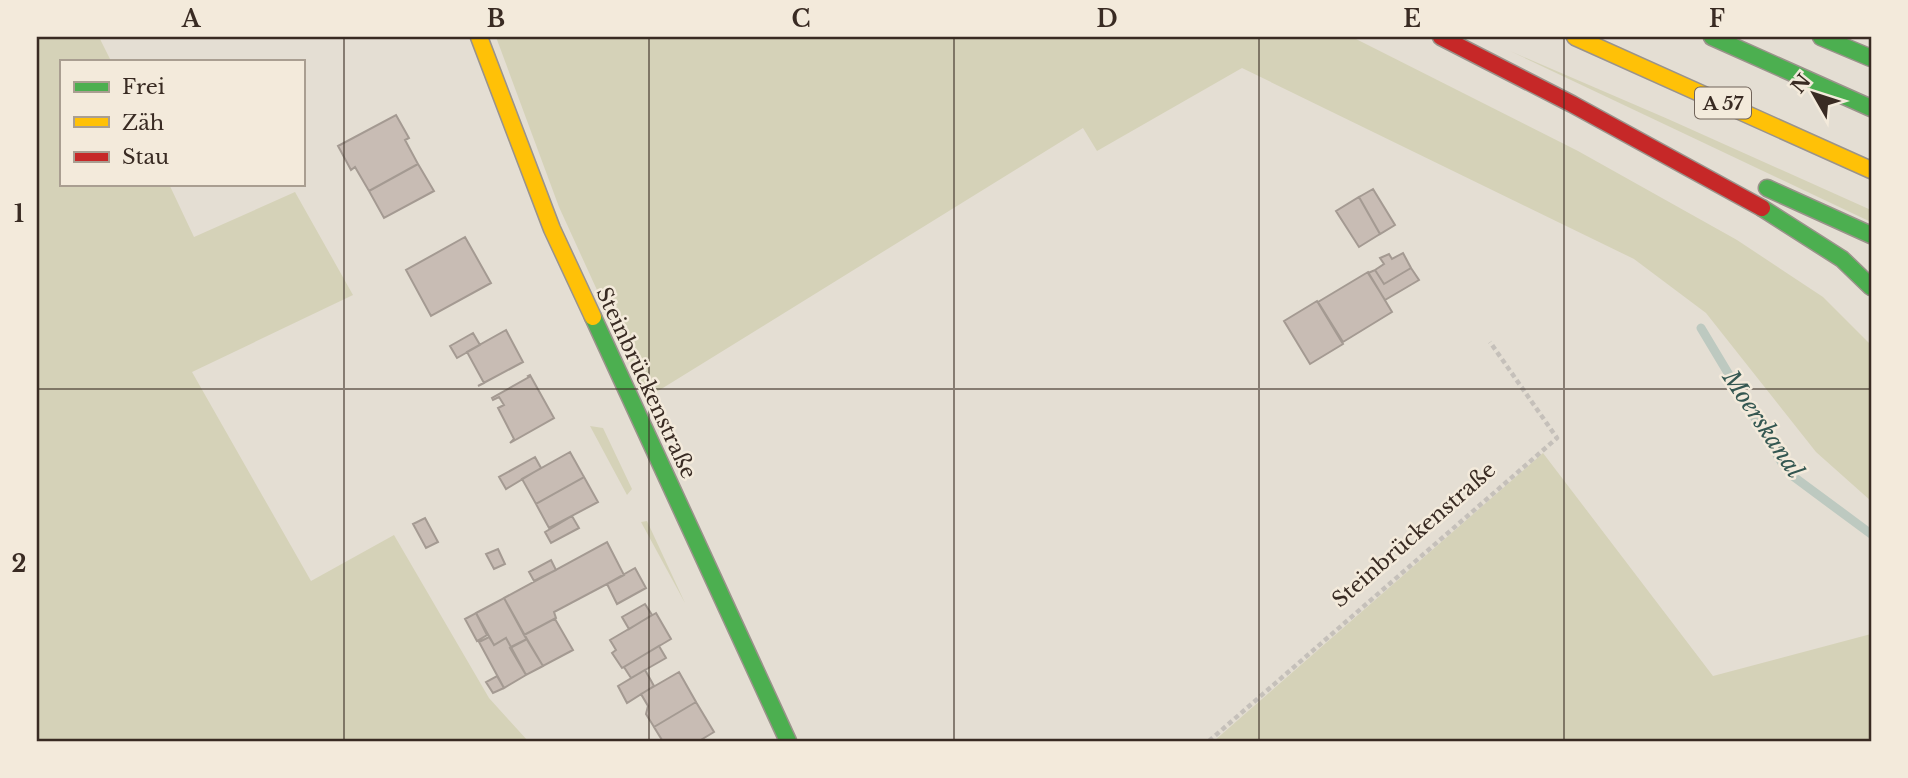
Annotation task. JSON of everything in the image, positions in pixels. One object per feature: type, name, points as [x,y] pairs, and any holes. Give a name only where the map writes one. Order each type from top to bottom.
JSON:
[{"type":"main road","name":"Steinbrückenstraße","points":[[479,37],[552,229],[788,741]]},
{"type":"main road","points":[[1441,37],[1572,104],[1754,203],[1842,259],[1871,287]]},
{"type":"main road","name":"A 57","points":[[1575,37],[1871,170]]},
{"type":"main road","name":"A 57","points":[[1712,37],[1871,108]]},
{"type":"main road","points":[[1821,37],[1871,58]]},
{"type":"main road","points":[[1572,104],[1724,170]]},
{"type":"main road","points":[[1750,181],[1871,235]]},
{"type":"path","name":"Steinbrückenstraße","points":[[1209,741],[1558,438],[1490,342]]},
{"type":"shaded area","points":[[37,37],[99,37],[110,60],[60,60],[60,186],[170,186],[194,237],[295,192],[353,295],[192,372],[311,581],[394,535],[489,698],[528,741],[37,741]]},
{"type":"shaded area","points":[[496,37],[1352,37],[1578,151],[1737,240],[1823,297],[1871,345],[1871,501],[1816,452],[1706,313],[1634,259],[1242,68],[1097,151],[1083,128],[658,391],[645,395],[559,207]]},
{"type":"shaded area","points":[[1510,51],[1871,210],[1871,222]]},
{"type":"shaded area","points":[[590,426],[603,428],[632,489],[627,495]]},
{"type":"shaded area","points":[[1543,453],[1713,676],[1871,634],[1871,741],[1214,741]]},
{"type":"shaded area","points":[[647,521],[685,603],[641,522]]},
{"type":"building","points":[[396,115],[409,138],[405,140],[418,164],[369,191],[355,167],[351,170],[338,146]]},
{"type":"building","points":[[418,164],[434,191],[384,218],[369,191]]},
{"type":"building","points":[[1373,189],[1395,225],[1380,234],[1359,197]]},
{"type":"building","points":[[1359,197],[1380,234],[1359,247],[1336,211]]},
{"type":"building","points":[[465,237],[491,283],[431,316],[406,270]]},
{"type":"building","points":[[1403,253],[1411,268],[1384,284],[1375,270],[1384,264],[1380,258],[1389,254],[1392,259]]},
{"type":"building","points":[[1411,268],[1419,280],[1385,300],[1368,273],[1375,270],[1384,284]]},
{"type":"building","points":[[1368,272],[1392,312],[1343,342],[1318,302]]},
{"type":"building","points":[[1317,301],[1343,344],[1310,364],[1284,321]]},
{"type":"building","points":[[506,330],[523,362],[484,383],[467,352]]},
{"type":"building","points":[[473,333],[480,345],[457,358],[450,346]]},
{"type":"building","points":[[530,375],[554,418],[510,443],[514,439],[498,408],[504,405],[499,397],[493,400],[492,398]]},
{"type":"building","points":[[570,452],[584,477],[536,504],[522,479]]},
{"type":"building","points":[[535,457],[541,468],[506,489],[499,477]]},
{"type":"building","points":[[584,477],[598,502],[549,528],[536,504]]},
{"type":"building","points":[[572,516],[579,528],[551,543],[545,532]]},
{"type":"building","points":[[425,518],[438,542],[426,548],[413,524]]},
{"type":"building","points":[[607,542],[624,575],[554,612],[556,618],[524,635],[504,598]]},
{"type":"building","points":[[498,549],[505,564],[494,569],[486,554]]},
{"type":"building","points":[[551,560],[556,570],[534,581],[529,572]]},
{"type":"building","points":[[635,568],[646,588],[617,604],[607,584]]},
{"type":"building","points":[[504,598],[527,639],[511,647],[506,638],[494,645],[476,613]]},
{"type":"building","points":[[645,604],[652,615],[629,629],[622,617]]},
{"type":"building","points":[[476,613],[487,635],[477,641],[465,619]]},
{"type":"building","points":[[656,613],[671,639],[622,668],[612,653],[616,650],[610,640]]},
{"type":"building","points":[[556,618],[573,650],[543,666],[524,635]]},
{"type":"building","points":[[489,637],[494,645],[506,638],[526,675],[504,688],[479,642]]},
{"type":"building","points":[[527,639],[543,666],[526,675],[510,648]]},
{"type":"building","points":[[659,646],[666,658],[631,678],[624,667]]},
{"type":"building","points":[[645,670],[654,686],[627,703],[618,686]]},
{"type":"building","points":[[679,672],[696,702],[654,727],[646,714],[648,706],[641,694]]},
{"type":"building","points":[[497,676],[504,688],[493,693],[486,682]]},
{"type":"building","points":[[696,702],[714,732],[699,741],[662,740],[654,727]]},
{"type":"waterway","name":"Moerskanal","points":[[1701,328],[1782,463],[1794,477],[1871,534]]},
{"type":"traffic: fast","points":[[1712,37],[1871,108]]},
{"type":"traffic: fast","points":[[1821,37],[1871,58]]},
{"type":"traffic: fast","points":[[1767,188],[1871,235]]},
{"type":"traffic: fast","points":[[1762,208],[1842,259],[1871,287]]},
{"type":"traffic: fast","points":[[593,317],[788,741]]},
{"type":"traffic: slow","points":[[479,37],[552,229],[593,317]]},
{"type":"traffic: slow","points":[[1575,37],[1871,170]]},
{"type":"traffic: jam","points":[[1441,37],[1572,104],[1762,208]]}]
